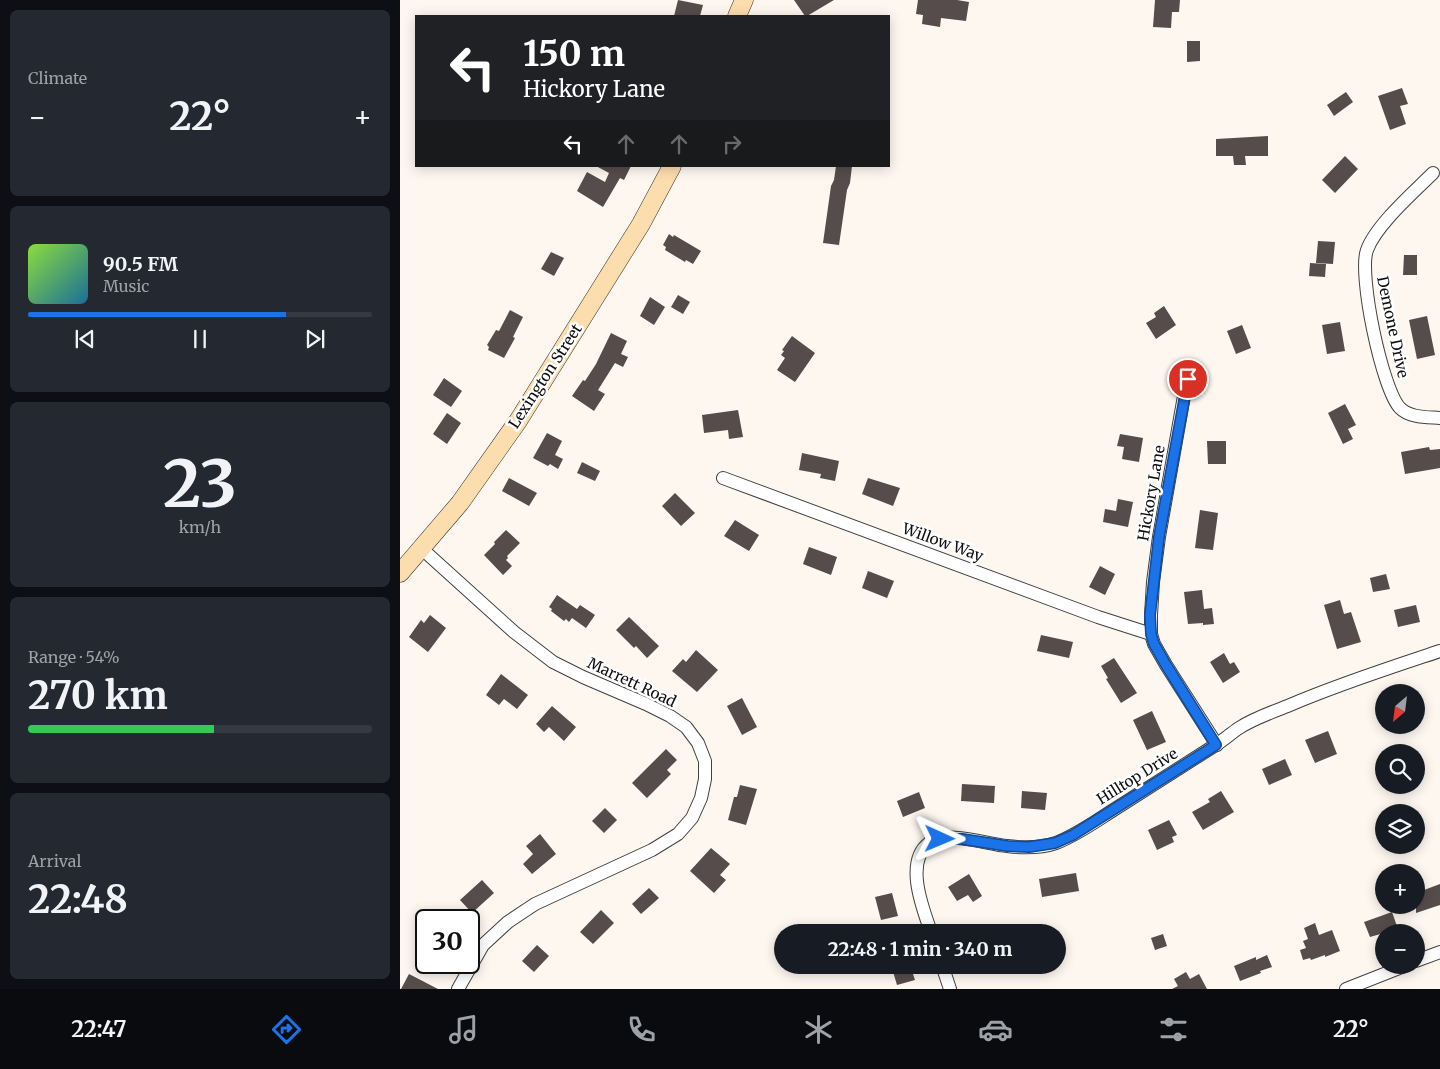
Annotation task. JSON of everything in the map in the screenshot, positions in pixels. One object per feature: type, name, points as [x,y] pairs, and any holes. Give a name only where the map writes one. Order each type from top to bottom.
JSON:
[{"type":"street","points":[[737,15],[744,0]]},
{"type":"street","name":"Lexington Street","points":[[400,573],[460,503],[518,421],[636,232],[672,167]]},
{"type":"street","name":"Demone Drive","points":[[1433,173],[1403,203],[1370,244],[1366,252],[1365,271],[1371,315],[1386,380],[1396,402],[1401,409],[1414,415],[1440,418]]},
{"type":"street","name":"Hickory Lane","points":[[1188,379],[1159,537],[1150,615],[1151,634],[1162,660],[1216,745]]},
{"type":"street","name":"Willow Way","points":[[723,478],[1098,617],[1151,634]]},
{"type":"street","name":"Marrett Road","points":[[421,548],[514,632],[553,662],[646,704],[670,716],[686,728],[698,743],[705,761],[705,779],[701,798],[692,818],[678,834],[652,850],[535,904],[508,922],[484,945],[458,989]]},
{"type":"street","name":"Hilltop Drive","points":[[929,924],[918,886],[917,871],[918,860],[924,848],[931,842],[940,839],[962,839],[1007,846],[1029,847],[1055,843],[1073,835],[1216,745],[1239,728],[1338,685],[1440,651]]},
{"type":"street","points":[[1425,958],[1440,952]]},
{"type":"street","points":[[945,974],[950,989]]},
{"type":"street","points":[[1346,989],[1384,974]]},
{"type":"building","points":[[678,0],[703,5],[700,15],[674,15]]},
{"type":"building","points":[[794,0],[834,0],[809,15],[804,15]]},
{"type":"building","points":[[918,0],[957,0],[969,2],[966,21],[941,18],[940,27],[922,24],[923,15],[916,14]]},
{"type":"building","points":[[1155,0],[1180,0],[1179,12],[1172,12],[1171,28],[1153,27]]},
{"type":"building","points":[[1187,41],[1200,41],[1200,61],[1187,62]]},
{"type":"building","points":[[1402,88],[1408,104],[1400,106],[1406,124],[1390,130],[1378,96]]},
{"type":"building","points":[[1346,92],[1353,102],[1334,116],[1327,105]]},
{"type":"building","points":[[1268,136],[1268,156],[1245,156],[1246,165],[1234,165],[1233,156],[1216,156],[1216,139]]},
{"type":"building","points":[[1345,156],[1358,169],[1335,193],[1322,180]]},
{"type":"building","points":[[598,167],[630,167],[624,180],[620,178],[603,207],[577,191],[587,172],[605,182],[609,173]]},
{"type":"building","points":[[836,167],[852,167],[839,245],[823,243],[831,186]]},
{"type":"building","points":[[669,234],[701,251],[693,264],[686,260],[685,262],[665,250],[666,247],[663,245]]},
{"type":"building","points":[[1318,241],[1335,242],[1333,264],[1316,263]]},
{"type":"building","points":[[551,252],[564,258],[554,276],[541,269]]},
{"type":"building","points":[[1404,255],[1417,255],[1417,275],[1403,275]]},
{"type":"building","points":[[1310,263],[1326,264],[1325,277],[1309,276]]},
{"type":"building","points":[[678,295],[690,302],[683,314],[671,307]]},
{"type":"building","points":[[650,297],[665,307],[654,325],[640,316]]},
{"type":"building","points":[[1164,306],[1176,325],[1156,339],[1146,323],[1156,317],[1154,313]]},
{"type":"building","points":[[510,310],[523,317],[513,337],[515,338],[504,358],[488,350],[489,347],[487,345],[496,330],[499,331]]},
{"type":"building","points":[[1427,316],[1435,355],[1417,359],[1409,320]]},
{"type":"building","points":[[1340,322],[1345,351],[1327,354],[1322,325]]},
{"type":"building","points":[[1242,325],[1251,348],[1236,354],[1227,331]]},
{"type":"building","points":[[611,333],[627,341],[621,354],[628,357],[623,367],[615,363],[598,390],[605,394],[594,411],[572,396],[596,364]]},
{"type":"building","points":[[792,336],[815,353],[795,382],[777,370],[785,358],[781,355],[784,351],[782,350]]},
{"type":"building","points":[[444,378],[462,391],[451,407],[433,395]]},
{"type":"building","points":[[1345,404],[1356,425],[1348,429],[1353,439],[1343,444],[1328,413]]},
{"type":"building","points":[[738,410],[743,437],[729,439],[728,430],[704,433],[702,415]]},
{"type":"building","points":[[447,413],[461,423],[447,444],[433,434]]},
{"type":"building","points":[[547,433],[562,441],[555,455],[563,459],[558,469],[533,458]]},
{"type":"building","points":[[1120,434],[1143,438],[1139,462],[1122,459],[1124,447],[1117,446]]},
{"type":"building","points":[[1207,441],[1226,441],[1226,464],[1208,464]]},
{"type":"building","points":[[1429,447],[1430,450],[1440,449],[1440,468],[1405,474],[1401,452]]},
{"type":"building","points":[[802,453],[839,461],[835,481],[820,478],[821,474],[799,470]]},
{"type":"building","points":[[582,462],[600,471],[595,481],[577,473]]},
{"type":"building","points":[[509,478],[537,493],[529,506],[502,491]]},
{"type":"building","points":[[868,478],[900,488],[893,506],[862,494]]},
{"type":"building","points":[[675,493],[695,513],[681,526],[662,506]]},
{"type":"building","points":[[1118,499],[1133,502],[1128,527],[1103,522],[1105,509],[1116,511]]},
{"type":"building","points":[[1200,510],[1218,513],[1213,550],[1195,548]]},
{"type":"building","points":[[735,520],[759,535],[749,551],[724,536]]},
{"type":"building","points":[[506,530],[520,543],[507,556],[506,560],[512,566],[503,575],[484,555]]},
{"type":"building","points":[[809,547],[837,557],[831,575],[803,564]]},
{"type":"building","points":[[1100,566],[1115,574],[1105,595],[1089,587]]},
{"type":"building","points":[[868,571],[894,581],[887,598],[862,588]]},
{"type":"building","points":[[1386,574],[1390,589],[1373,592],[1370,578]]},
{"type":"building","points":[[1202,590],[1204,609],[1212,608],[1214,624],[1188,624],[1184,592]]},
{"type":"building","points":[[557,595],[577,609],[580,605],[595,615],[586,628],[572,618],[569,622],[566,619],[564,621],[551,611],[552,609],[549,607]]},
{"type":"building","points":[[1340,600],[1344,614],[1351,612],[1361,642],[1337,649],[1324,605]]},
{"type":"building","points":[[1416,605],[1420,622],[1398,627],[1394,610]]},
{"type":"building","points":[[430,615],[446,628],[428,652],[409,637],[421,620],[424,623]]},
{"type":"building","points":[[629,617],[659,646],[647,658],[636,646],[634,648],[616,630]]},
{"type":"building","points":[[1041,635],[1073,642],[1069,658],[1037,651]]},
{"type":"building","points":[[696,650],[718,670],[697,692],[672,671],[683,659],[686,662]]},
{"type":"building","points":[[1224,653],[1230,664],[1234,662],[1240,672],[1223,683],[1210,662]]},
{"type":"building","points":[[1114,658],[1137,693],[1121,703],[1106,679],[1108,678],[1101,666]]},
{"type":"building","points":[[501,674],[528,695],[517,709],[504,699],[499,705],[486,695]]},
{"type":"building","points":[[742,698],[757,727],[742,735],[727,706]]},
{"type":"building","points":[[552,706],[576,727],[564,741],[549,727],[544,732],[536,724]]},
{"type":"building","points":[[1152,711],[1166,742],[1147,750],[1133,720]]},
{"type":"building","points":[[1328,731],[1337,754],[1315,763],[1305,740]]},
{"type":"building","points":[[666,749],[677,760],[667,770],[671,774],[647,798],[632,783]]},
{"type":"building","points":[[1285,759],[1292,775],[1269,785],[1262,769]]},
{"type":"building","points":[[962,784],[995,786],[994,803],[961,801]]},
{"type":"building","points":[[740,785],[757,789],[746,825],[728,820],[734,797],[737,797]]},
{"type":"building","points":[[1022,791],[1047,793],[1045,810],[1021,808]]},
{"type":"building","points":[[1221,791],[1234,812],[1203,830],[1192,812],[1210,802],[1208,799]]},
{"type":"building","points":[[919,792],[925,808],[903,817],[897,801]]},
{"type":"building","points":[[605,808],[617,820],[604,833],[592,821]]},
{"type":"building","points":[[1169,820],[1177,835],[1172,837],[1174,842],[1157,850],[1148,830]]},
{"type":"building","points":[[540,834],[556,854],[532,874],[523,864],[533,854],[526,846]]},
{"type":"building","points":[[711,848],[730,864],[720,875],[726,880],[714,893],[690,871]]},
{"type":"building","points":[[1076,873],[1079,891],[1042,897],[1039,879]]},
{"type":"building","points":[[969,874],[982,896],[973,902],[968,895],[957,901],[948,887]]},
{"type":"building","points":[[482,880],[494,893],[476,909],[468,909],[460,900]]},
{"type":"building","points":[[1440,884],[1440,905],[1425,910],[1425,890]]},
{"type":"building","points":[[649,888],[659,898],[641,914],[632,904]]},
{"type":"building","points":[[892,893],[898,916],[881,920],[875,897]]},
{"type":"building","points":[[601,910],[614,923],[593,944],[580,932]]},
{"type":"building","points":[[1386,914],[1393,914],[1396,924],[1375,924],[1375,936],[1370,937],[1364,922]]},
{"type":"building","points":[[1315,923],[1319,935],[1332,930],[1340,951],[1325,957],[1325,955],[1311,960],[1310,958],[1303,960],[1300,950],[1306,948],[1303,941],[1308,939],[1304,928]]},
{"type":"building","points":[[1163,934],[1167,946],[1155,950],[1151,938]]},
{"type":"building","points":[[537,945],[549,956],[534,972],[522,961]]},
{"type":"building","points":[[1267,955],[1272,967],[1240,981],[1234,966],[1256,957],[1256,960]]},
{"type":"building","points":[[1186,972],[1190,979],[1199,974],[1207,989],[1172,989],[1178,986],[1174,979]]},
{"type":"building","points":[[409,974],[438,989],[401,989]]},
{"type":"building","points":[[894,974],[913,974],[915,980],[897,985]]},
{"type":"route","points":[[940,839],[962,839],[1007,846],[1029,847],[1055,843],[1073,835],[1216,745],[1166,665],[1154,644],[1151,634],[1150,615],[1159,537],[1188,379]]}]
